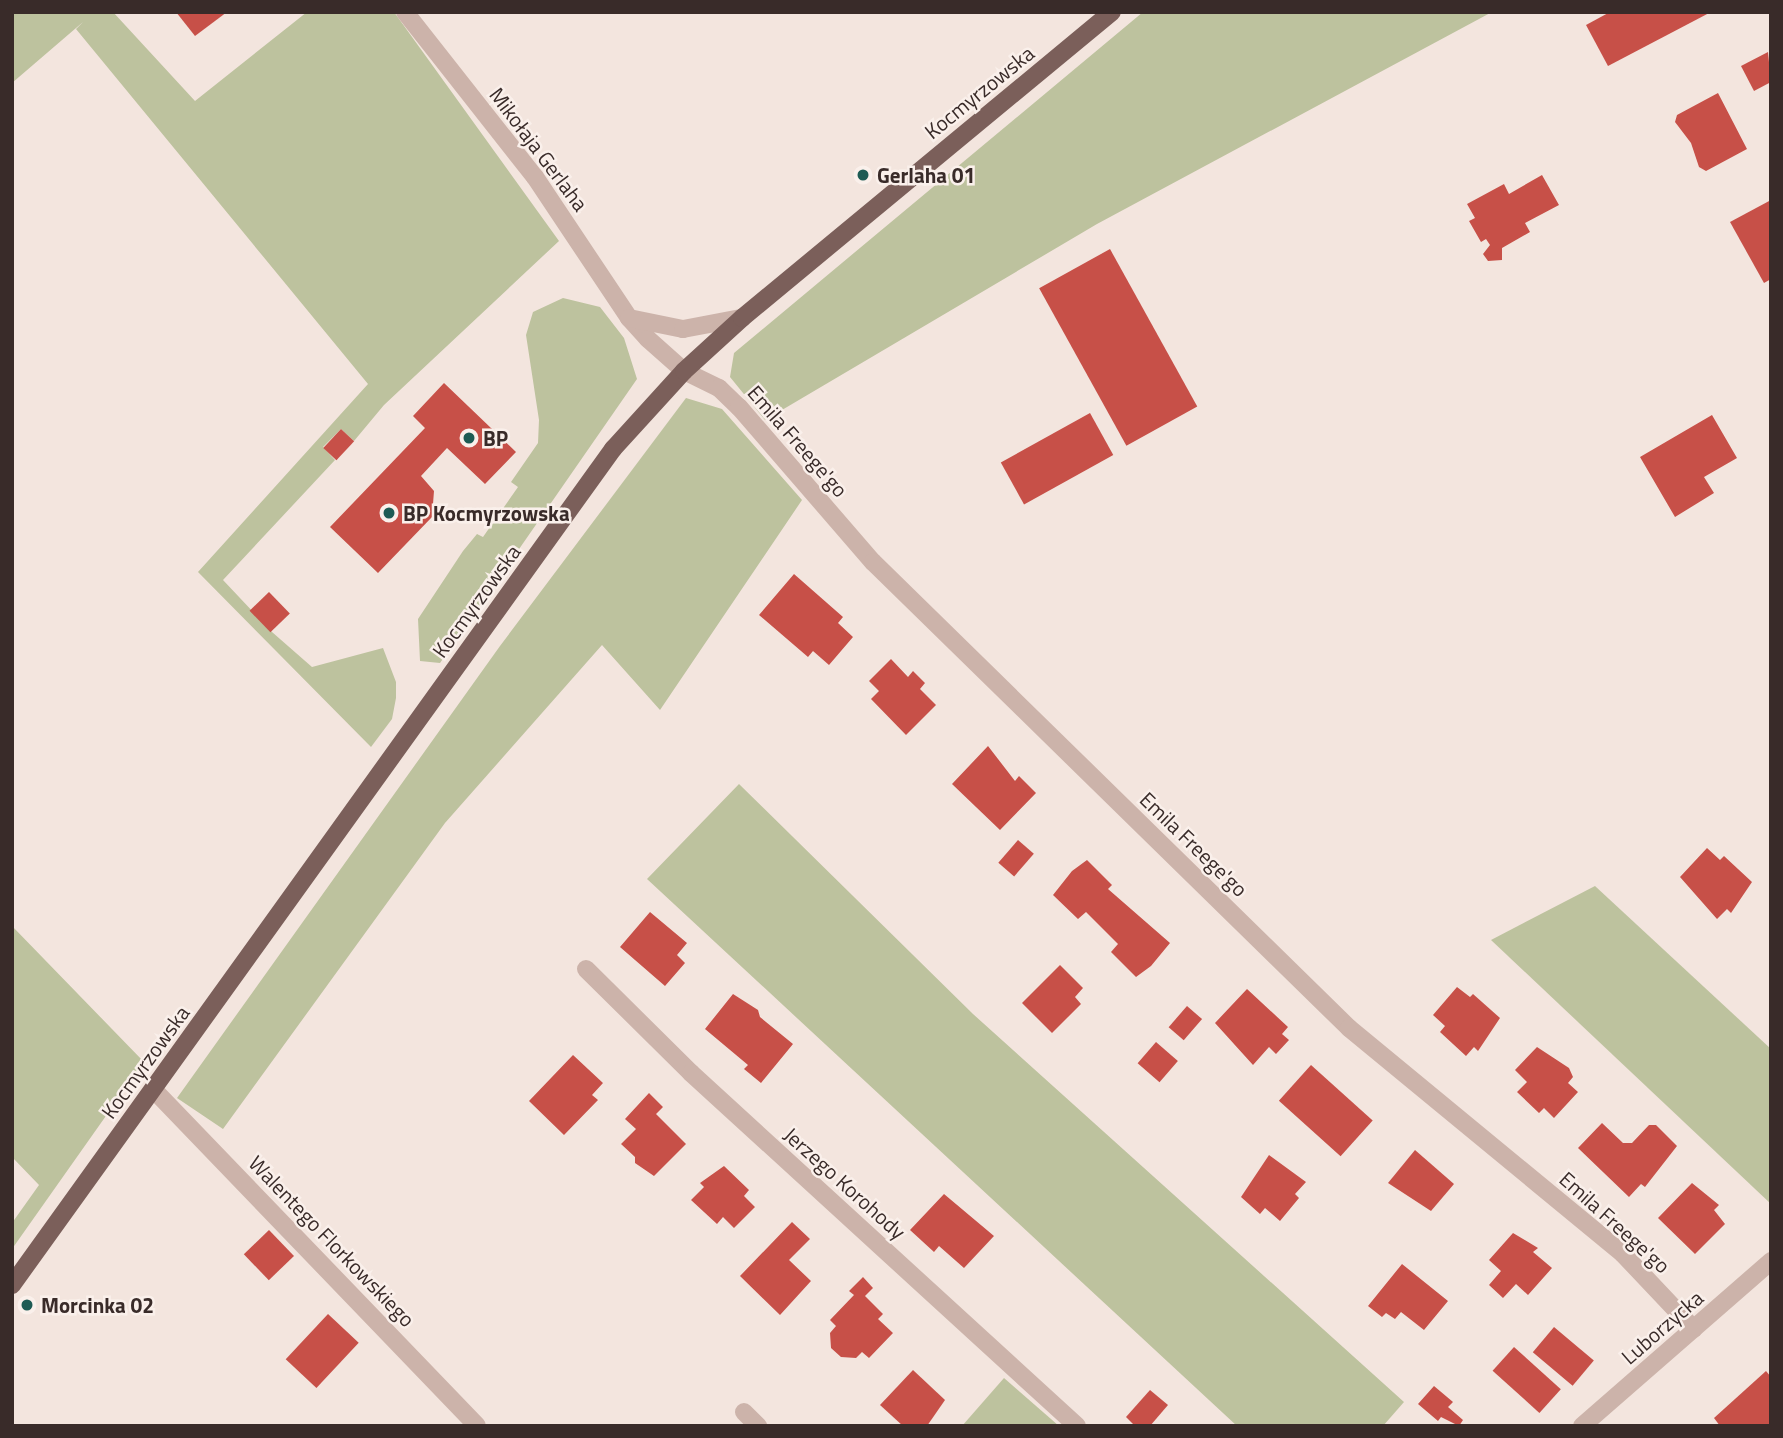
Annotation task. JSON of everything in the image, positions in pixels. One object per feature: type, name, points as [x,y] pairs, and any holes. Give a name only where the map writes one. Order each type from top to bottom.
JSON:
[{"type":"main road","name":"Kocmyrzowska","points":[[12,1284],[613,449],[684,371],[742,318],[1112,12]]},
{"type":"street","name":"Mikołaja Gerlaha","points":[[405,12],[535,177],[629,318],[684,371]]},
{"type":"street","points":[[629,318],[683,329],[742,318]]},
{"type":"street","name":"Emila Freege'go","points":[[684,371],[719,388],[739,407],[873,562],[1349,1028],[1623,1254],[1694,1329]]},
{"type":"street","name":"Jerzego Korohody","points":[[586,969],[691,1073],[1077,1426]]},
{"type":"street","name":"Walentego Florkowskiego","points":[[153,1089],[477,1426]]},
{"type":"street","name":"Luborzycka","points":[[1582,1426],[1771,1261]]},
{"type":"street","points":[[744,1412],[758,1426]]},
{"type":"green space","points":[[12,12],[113,12],[195,101],[307,12],[394,12],[559,241],[384,405],[354,441],[341,429],[323,447],[335,460],[223,580],[272,632],[312,667],[383,648],[396,682],[396,698],[392,719],[371,747],[198,572],[368,384],[76,29],[83,22],[12,83]]},
{"type":"green space","points":[[1143,12],[1492,12],[1097,224],[765,420],[730,377],[734,353]]},
{"type":"green space","points":[[563,298],[600,307],[624,338],[637,379],[440,663],[420,661],[418,619],[463,551],[477,534],[483,537],[518,487],[511,482],[538,443],[539,420],[526,335],[533,312]]},
{"type":"green space","points":[[686,398],[722,409],[802,500],[660,710],[602,645],[445,823],[223,1129],[177,1098],[500,646]]},
{"type":"green space","points":[[739,784],[973,1014],[1404,1402],[1383,1426],[1237,1426],[647,879]]},
{"type":"green space","points":[[1595,886],[1771,1049],[1771,1204],[1491,940]]},
{"type":"green space","points":[[12,926],[144,1062],[12,1249],[12,1223],[39,1185],[12,1157]]},
{"type":"green space","points":[[1004,1378],[1059,1426],[962,1426]]},
{"type":"building","points":[[176,12],[227,12],[195,36]]},
{"type":"building","points":[[1610,12],[1711,12],[1608,66],[1586,25]]},
{"type":"building","points":[[1768,52],[1771,82],[1754,91],[1741,66]]},
{"type":"building","points":[[1718,93],[1747,149],[1706,171],[1699,167],[1691,143],[1675,122],[1677,115]]},
{"type":"building","points":[[1542,175],[1559,205],[1525,223],[1530,232],[1502,248],[1502,260],[1488,261],[1483,254],[1490,245],[1486,239],[1481,242],[1469,221],[1475,218],[1467,204],[1504,184],[1509,194]]},
{"type":"building","points":[[1771,200],[1771,279],[1764,283],[1730,222]]},
{"type":"building","points":[[1110,249],[1197,406],[1126,446],[1039,288]]},
{"type":"building","points":[[444,383],[516,452],[485,484],[447,448],[421,476],[434,491],[432,517],[378,573],[330,527],[425,428],[413,416]]},
{"type":"building","points":[[1090,413],[1113,455],[1024,504],[1001,462]]},
{"type":"building","points":[[1712,415],[1737,458],[1704,477],[1714,493],[1675,517],[1640,457]]},
{"type":"building","points":[[341,429],[354,441],[336,460],[323,448]]},
{"type":"building","points":[[794,574],[843,617],[838,623],[853,637],[829,665],[813,651],[808,657],[759,615]]},
{"type":"building","points":[[269,592],[290,614],[270,632],[250,611]]},
{"type":"building","points":[[891,659],[908,677],[913,671],[925,683],[920,689],[936,705],[906,735],[871,699],[879,691],[869,681]]},
{"type":"building","points":[[988,746],[1015,781],[1019,776],[1036,793],[1000,830],[952,784]]},
{"type":"building","points":[[1018,840],[1034,854],[1014,876],[998,863]]},
{"type":"building","points":[[1707,848],[1720,860],[1724,856],[1752,882],[1731,913],[1727,909],[1717,919],[1680,877]]},
{"type":"building","points":[[1087,860],[1112,885],[1108,889],[1170,943],[1151,966],[1136,977],[1111,952],[1118,944],[1086,912],[1078,919],[1053,895],[1072,871]]},
{"type":"building","points":[[650,912],[687,943],[677,955],[685,963],[665,986],[620,947]]},
{"type":"building","points":[[1060,965],[1083,988],[1075,997],[1081,1004],[1052,1033],[1022,1003]]},
{"type":"building","points":[[1457,987],[1470,997],[1473,994],[1500,1018],[1478,1051],[1474,1047],[1466,1056],[1440,1032],[1445,1026],[1433,1015]]},
{"type":"building","points":[[1247,989],[1288,1027],[1282,1034],[1289,1040],[1276,1054],[1269,1047],[1253,1065],[1215,1023]]},
{"type":"building","points":[[733,994],[758,1010],[760,1017],[793,1044],[761,1083],[744,1069],[748,1065],[705,1029]]},
{"type":"building","points":[[1187,1006],[1202,1019],[1184,1040],[1169,1027]]},
{"type":"building","points":[[1156,1042],[1178,1061],[1160,1082],[1138,1063]]},
{"type":"building","points":[[1537,1047],[1569,1068],[1573,1077],[1568,1083],[1578,1092],[1554,1118],[1544,1108],[1539,1113],[1517,1092],[1527,1082],[1515,1070]]},
{"type":"building","points":[[573,1055],[603,1083],[592,1095],[598,1100],[564,1135],[529,1101]]},
{"type":"building","points":[[1311,1065],[1373,1121],[1341,1156],[1279,1101]]},
{"type":"building","points":[[649,1093],[663,1107],[656,1114],[686,1144],[654,1176],[635,1163],[635,1157],[621,1144],[636,1129],[625,1119]]},
{"type":"building","points":[[1602,1123],[1623,1143],[1632,1143],[1649,1125],[1656,1125],[1677,1146],[1645,1187],[1641,1184],[1629,1197],[1578,1148]]},
{"type":"building","points":[[1415,1150],[1454,1184],[1431,1211],[1388,1183]]},
{"type":"building","points":[[1269,1155],[1306,1182],[1295,1194],[1299,1198],[1280,1221],[1265,1208],[1260,1214],[1241,1197]]},
{"type":"building","points":[[724,1166],[749,1190],[744,1196],[755,1207],[734,1228],[723,1217],[717,1224],[691,1200],[704,1187],[700,1183]]},
{"type":"building","points":[[1692,1183],[1719,1205],[1714,1210],[1725,1224],[1695,1254],[1658,1218]]},
{"type":"building","points":[[944,1194],[994,1236],[964,1268],[939,1246],[934,1252],[910,1230]]},
{"type":"building","points":[[792,1222],[810,1239],[789,1260],[811,1281],[780,1315],[740,1276]]},
{"type":"building","points":[[269,1230],[294,1256],[269,1280],[244,1254]]},
{"type":"building","points":[[1513,1233],[1538,1248],[1533,1252],[1552,1268],[1528,1295],[1516,1284],[1503,1298],[1489,1285],[1501,1271],[1489,1260]]},
{"type":"building","points":[[1402,1264],[1448,1301],[1424,1330],[1401,1312],[1395,1319],[1386,1313],[1382,1317],[1368,1306]]},
{"type":"building","points":[[863,1277],[873,1288],[865,1296],[883,1314],[878,1319],[893,1333],[869,1358],[862,1352],[856,1358],[841,1357],[831,1348],[830,1333],[836,1326],[830,1320],[854,1295],[849,1291]]},
{"type":"building","points":[[328,1314],[359,1343],[316,1388],[286,1359]]},
{"type":"building","points":[[1554,1327],[1594,1360],[1573,1386],[1533,1352]]},
{"type":"building","points":[[1514,1347],[1561,1389],[1539,1413],[1493,1371]]},
{"type":"building","points":[[913,1370],[945,1400],[927,1426],[903,1426],[880,1405]]},
{"type":"building","points":[[1766,1371],[1771,1377],[1771,1426],[1720,1426],[1714,1418]]},
{"type":"building","points":[[1434,1386],[1453,1402],[1448,1407],[1463,1420],[1459,1426],[1441,1417],[1438,1421],[1418,1404]]},
{"type":"building","points":[[1150,1390],[1168,1405],[1150,1426],[1135,1426],[1126,1417]]},
{"type":"place","name":"Gerlaha 01","points":[[863,175]]},
{"type":"place","name":"BP","points":[[469,438]]},
{"type":"place","name":"BP Kocmyrzowska","points":[[389,513]]},
{"type":"place","name":"Morcinka 02","points":[[27,1305]]}]
